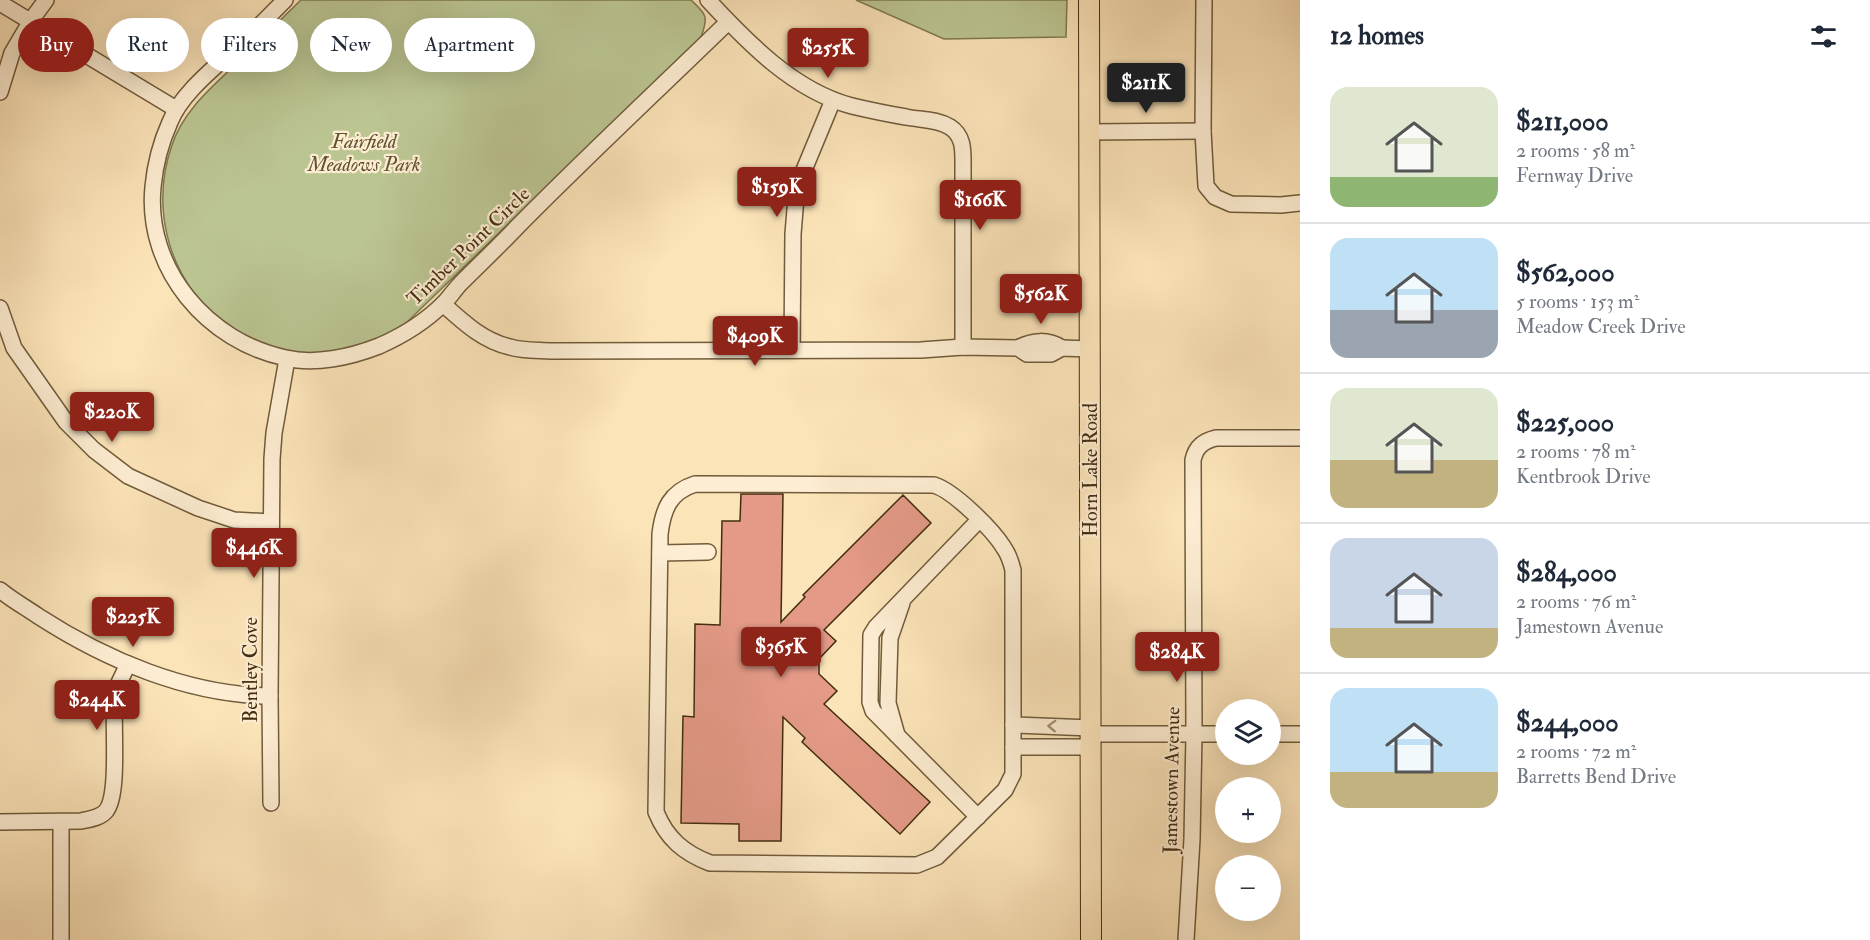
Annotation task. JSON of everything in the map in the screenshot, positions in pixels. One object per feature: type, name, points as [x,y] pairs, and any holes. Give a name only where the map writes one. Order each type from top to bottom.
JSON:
[{"type":"main road","name":"Horn Lake Road","points":[[1089,0],[1091,940]]},
{"type":"street","points":[[33,18],[46,0]]},
{"type":"street","name":"Timber Point Circle","points":[[285,0],[200,82],[176,109],[156,164],[152,189],[159,246],[168,269],[185,296],[196,309],[224,332],[244,344],[287,358],[321,359],[365,351],[410,330],[443,304],[516,229],[728,22]]},
{"type":"street","points":[[708,0],[763,54],[832,100],[878,112],[934,120],[953,129],[960,138],[963,147],[963,347]]},
{"type":"street","points":[[1204,0],[1203,131],[1206,186],[1215,197],[1231,204],[1300,203]]},
{"type":"street","points":[[0,3],[24,18]]},
{"type":"street","points":[[0,92],[12,53],[18,43]]},
{"type":"street","points":[[94,60],[176,109]]},
{"type":"street","points":[[792,350],[793,234],[796,197],[804,170],[832,100]]},
{"type":"street","points":[[1089,132],[1203,131]]},
{"type":"street","points":[[443,304],[464,323],[493,341],[517,348],[552,351],[921,350],[963,347],[1018,348],[1027,354],[1051,354],[1062,348],[1090,349]]},
{"type":"street","points":[[0,308],[14,348],[66,422],[94,450],[128,476],[198,508],[234,520],[271,522]]},
{"type":"street","name":"Bentley Cove","points":[[271,803],[271,522],[274,433],[287,358]]},
{"type":"street","name":"Jamestown Avenue","points":[[1186,940],[1192,839],[1194,734],[1193,460],[1195,452],[1202,443],[1216,438],[1300,438]]},
{"type":"street","points":[[695,484],[924,484],[941,487],[952,493],[979,520],[1005,549],[1013,570],[1013,774],[1010,783],[937,857],[917,866],[710,863],[695,858],[677,845],[668,836],[656,812],[660,534],[666,506],[678,492],[695,484]]},
{"type":"street","points":[[978,817],[898,736],[888,704],[890,638],[904,598],[979,520]]},
{"type":"street","points":[[660,553],[708,552]]},
{"type":"street","points":[[0,590],[52,626],[128,664],[193,685],[238,694],[270,696]]},
{"type":"street","points":[[0,822],[61,822],[93,819],[106,811],[113,796],[114,698],[128,664]]},
{"type":"street","points":[[1013,725],[1091,736]]},
{"type":"street","points":[[1013,747],[1091,736],[1215,734]]},
{"type":"street","points":[[1281,734],[1300,734]]},
{"type":"street","points":[[61,822],[61,940]]},
{"type":"green space","name":"Fairfield Meadows Park","points":[[301,0],[691,0],[703,12],[705,24],[701,37],[404,325],[384,336],[344,351],[310,354],[283,350],[251,339],[222,322],[199,300],[181,273],[169,243],[163,211],[164,178],[172,145],[183,121],[208,91],[227,72],[298,72],[298,18],[283,18]]},
{"type":"green space","points":[[856,0],[1067,0],[1066,37],[944,39]]},
{"type":"building","points":[[741,494],[783,494],[781,622],[805,597],[803,595],[903,495],[931,523],[824,630],[836,641],[819,659],[819,674],[837,691],[824,704],[930,802],[900,834],[802,742],[805,738],[783,717],[781,841],[739,841],[739,824],[681,823],[683,716],[694,717],[695,624],[720,625],[722,521],[740,521]]}]
